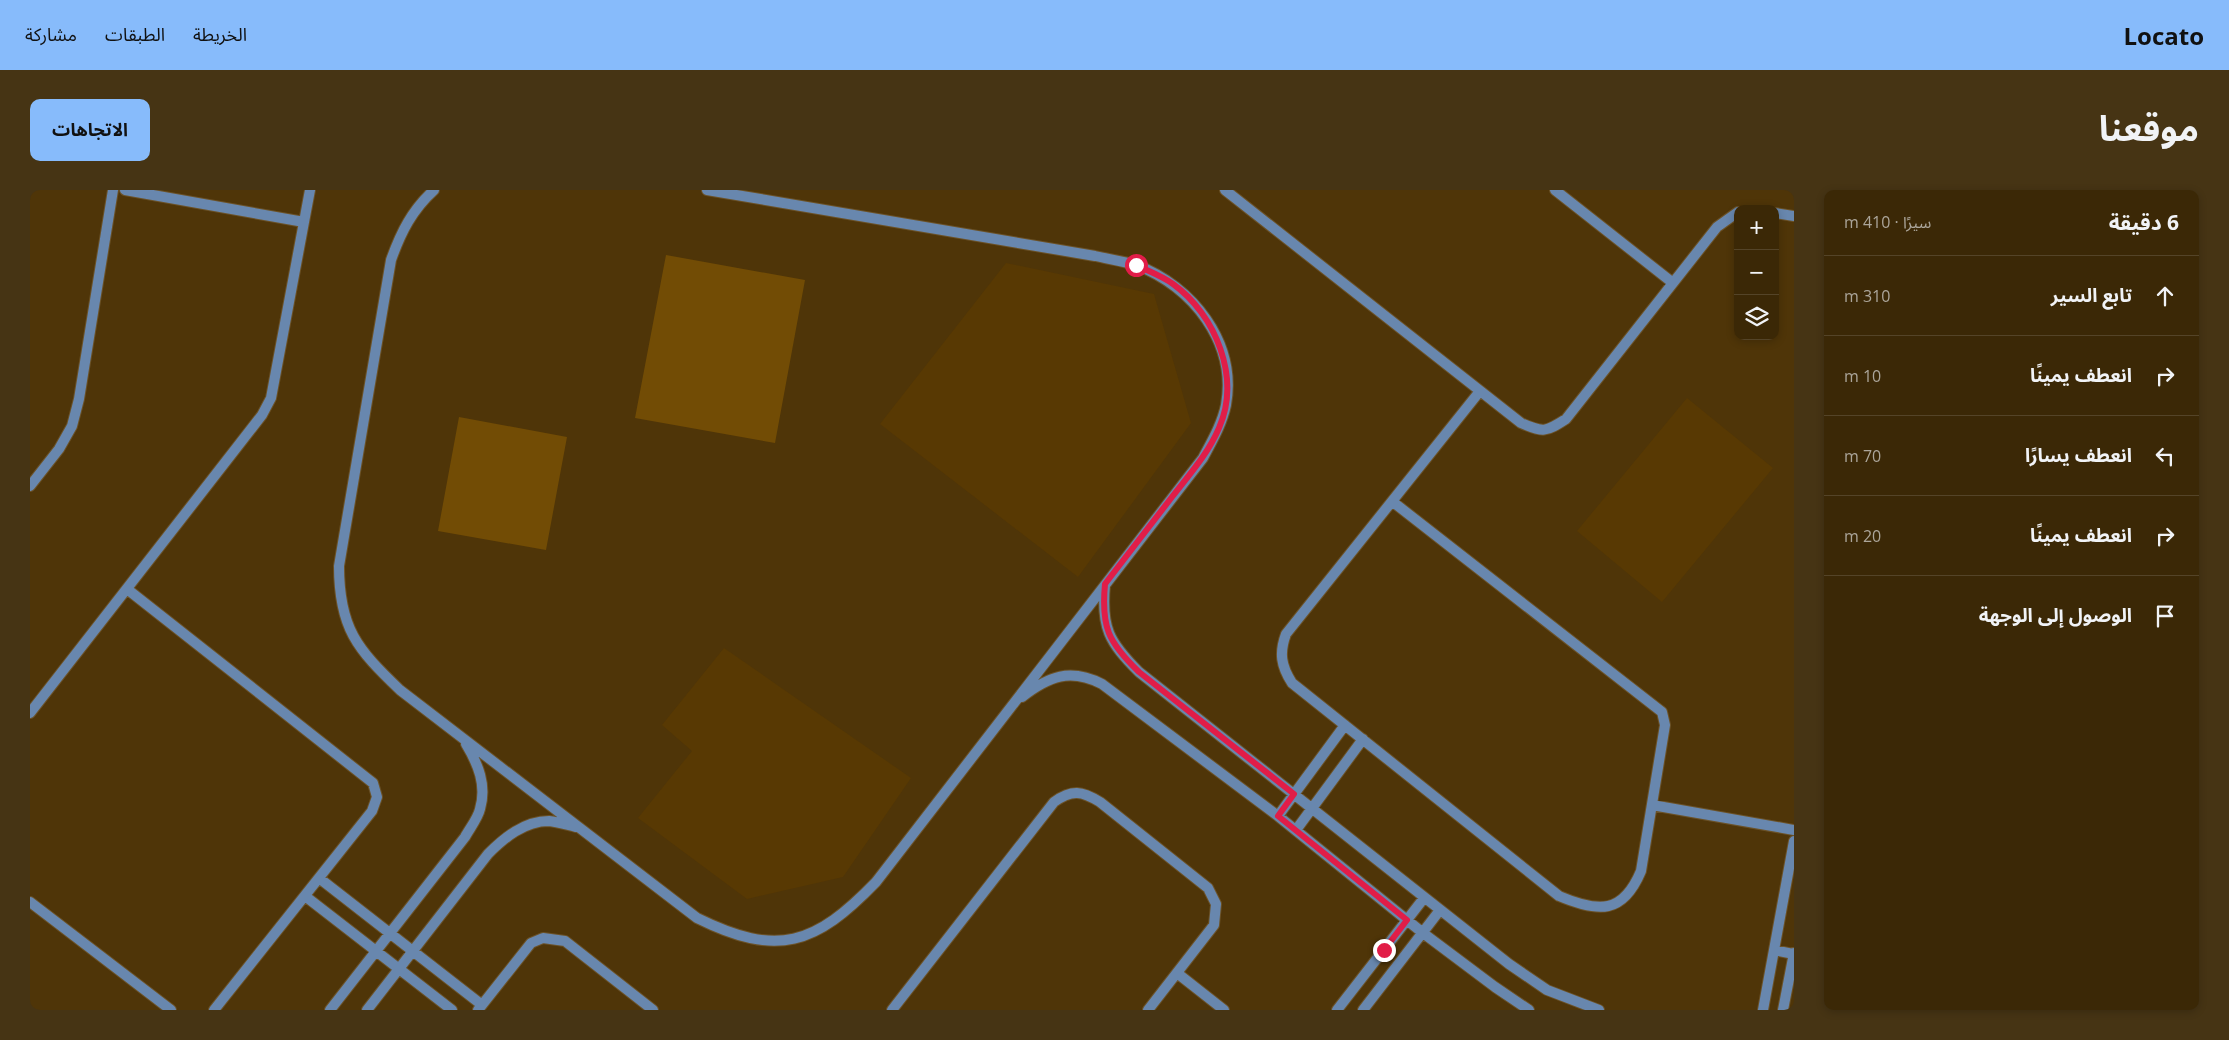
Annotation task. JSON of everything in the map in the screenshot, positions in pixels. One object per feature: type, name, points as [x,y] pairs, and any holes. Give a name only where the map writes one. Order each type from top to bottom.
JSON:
[{"type":"street","points":[[30,486],[59,449],[72,426],[79,399],[114,190]]},
{"type":"street","points":[[125,190],[304,222]]},
{"type":"street","points":[[30,713],[262,415],[271,398],[310,190]]},
{"type":"street","points":[[434,190],[412,213],[401,232],[391,260],[339,566],[339,594],[351,633],[376,668],[400,690],[697,918],[750,940],[779,941],[802,937],[829,924],[852,907],[876,882],[1203,458],[1219,428],[1226,404],[1226,376],[1221,349],[1209,324],[1195,303],[1172,284],[1136,265],[1085,254],[712,191]]},
{"type":"street","points":[[1225,190],[1521,423],[1534,429],[1549,430],[1566,419],[1717,227],[1727,217],[1734,214]]},
{"type":"street","points":[[1555,190],[1673,282]]},
{"type":"street","points":[[1779,214],[1794,216]]},
{"type":"street","points":[[1393,502],[1662,712],[1665,725],[1642,871],[1634,887],[1622,901],[1611,907],[1574,902],[1559,896],[1292,683],[1284,671],[1281,659],[1282,646],[1286,634],[1480,391]]},
{"type":"street","points":[[1105,584],[1103,610],[1111,639],[1121,654],[1139,672],[1509,964],[1547,990],[1599,1010]]},
{"type":"street","points":[[127,589],[373,783],[377,797],[372,811],[214,1010]]},
{"type":"street","points":[[1010,707],[1040,683],[1057,677],[1077,675],[1091,678],[1123,698],[1296,830],[1423,933],[1495,988],[1529,1010]]},
{"type":"street","points":[[1278,816],[1345,725]]},
{"type":"street","points":[[330,1010],[465,837],[480,810],[481,776],[477,762],[463,738]]},
{"type":"street","points":[[1296,830],[1363,739]]},
{"type":"street","points":[[892,1010],[1054,802],[1064,795],[1076,793],[1087,794],[1100,802],[1208,888],[1214,896],[1217,914],[1214,925],[1148,1010]]},
{"type":"street","points":[[1652,805],[1794,830]]},
{"type":"street","points":[[367,1010],[488,854],[507,836],[525,826],[548,821],[579,827]]},
{"type":"street","points":[[1763,1010],[1794,841]]},
{"type":"street","points":[[319,878],[413,951],[480,1007],[531,943],[543,938],[555,938],[565,941],[653,1010]]},
{"type":"street","points":[[305,896],[452,1010]]},
{"type":"street","points":[[1337,1010],[1424,898]]},
{"type":"street","points":[[30,902],[170,1010]]},
{"type":"street","points":[[1363,1010],[1440,910]]},
{"type":"street","points":[[1774,950],[1794,953],[1783,1010]]},
{"type":"street","points":[[1177,973],[1224,1010]]},
{"type":"shaded area","points":[[1006,263],[1154,294],[1191,423],[1078,577],[880,424]]},
{"type":"shaded area","points":[[1687,398],[1773,468],[1662,602],[1577,531]]},
{"type":"shaded area","points":[[724,648],[911,778],[843,877],[747,899],[638,818],[692,751],[662,725]]},
{"type":"building","points":[[666,255],[805,280],[775,443],[635,418]]},
{"type":"building","points":[[459,417],[567,437],[546,550],[438,531]]},
{"type":"route","points":[[1136,265],[1172,284],[1195,303],[1209,324],[1221,349],[1226,376],[1226,404],[1219,428],[1203,458],[1105,584],[1103,610],[1111,639],[1121,654],[1139,672],[1294,794],[1278,816],[1407,920],[1384,950]]}]
